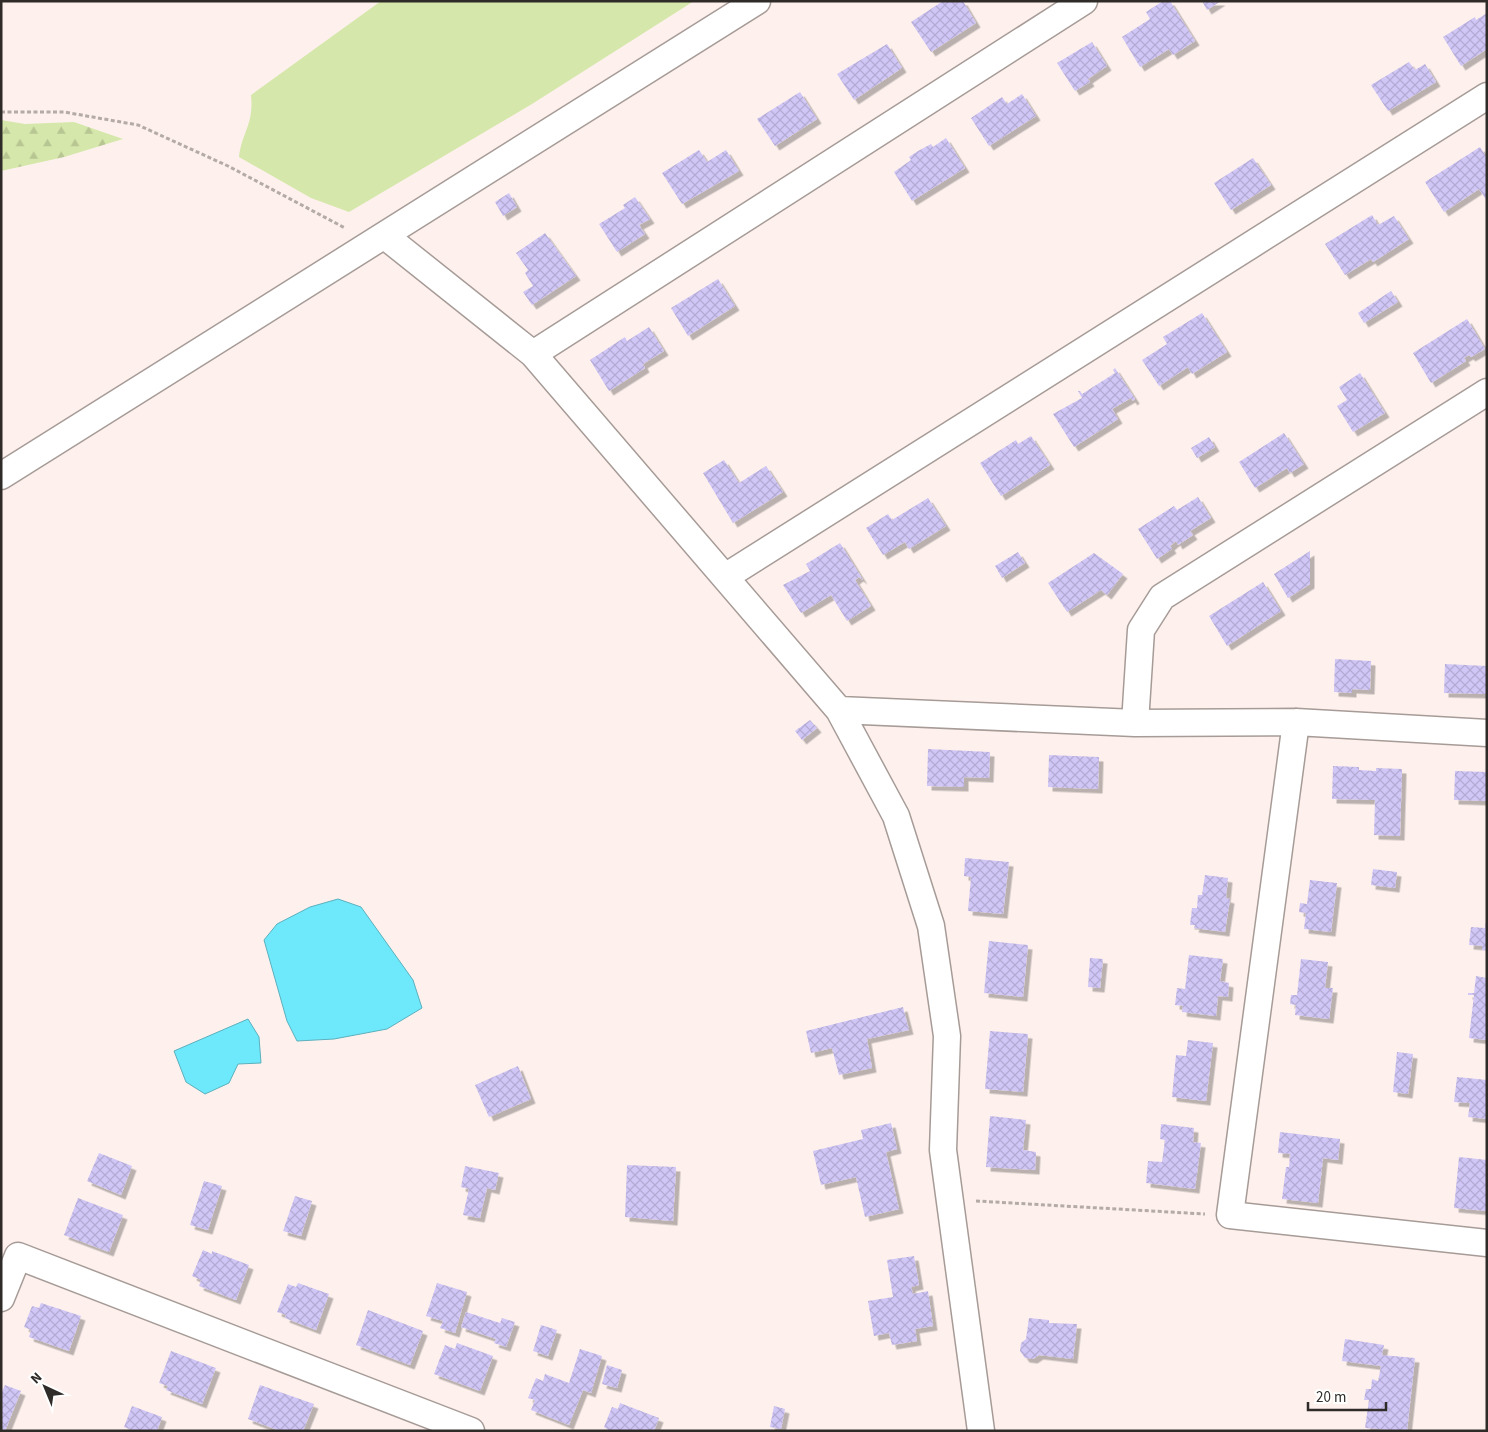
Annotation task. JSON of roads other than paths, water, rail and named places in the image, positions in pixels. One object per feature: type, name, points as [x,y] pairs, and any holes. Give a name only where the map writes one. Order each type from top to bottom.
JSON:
[{"type":"street","points":[[1,476],[757,1]]},
{"type":"street","points":[[533,354],[1084,1]]},
{"type":"street","points":[[725,577],[1487,96]]},
{"type":"street","points":[[385,236],[533,354],[839,710],[896,816],[931,926],[947,1036],[943,1150],[981,1431]]},
{"type":"street","points":[[1136,723],[1141,630],[1162,597],[1487,392]]},
{"type":"street","points":[[839,710],[1136,723],[1296,722],[1487,733]]},
{"type":"street","points":[[1296,722],[1230,1215],[1487,1243]]},
{"type":"street","points":[[1,1298],[18,1256],[471,1431]]},
{"type":"water","points":[[338,899],[361,907],[413,980],[422,1008],[387,1029],[334,1039],[297,1041],[287,1021],[264,940],[277,924],[310,907]]},
{"type":"water","points":[[248,1019],[259,1037],[261,1063],[238,1064],[229,1083],[205,1094],[186,1082],[174,1051]]}]
